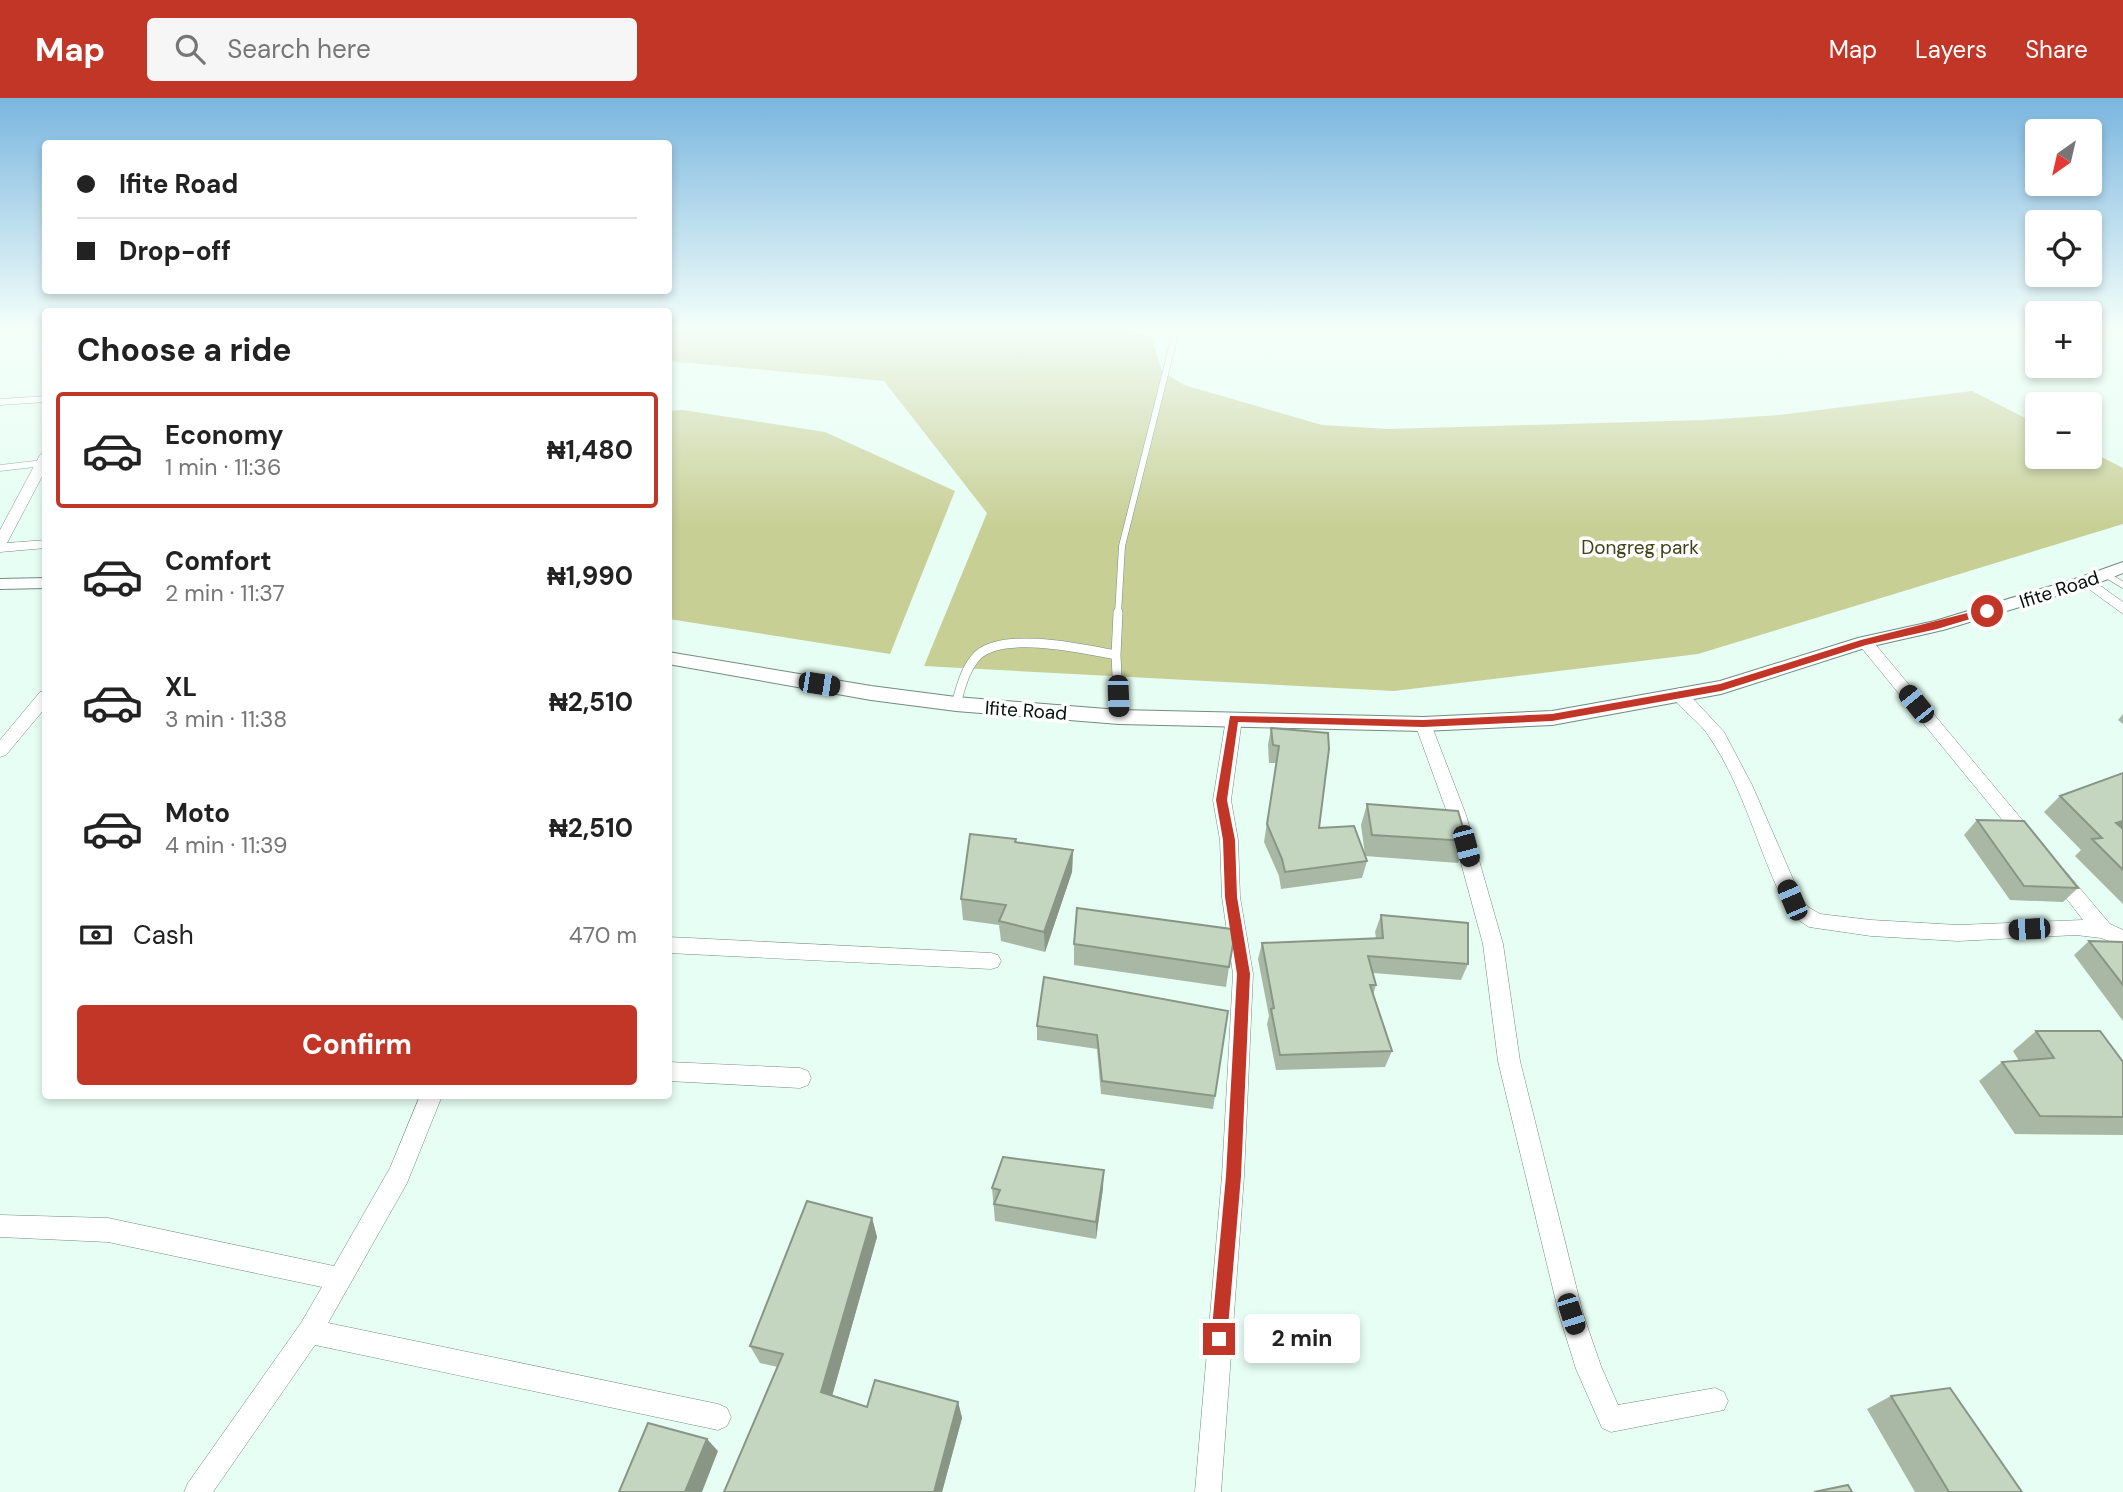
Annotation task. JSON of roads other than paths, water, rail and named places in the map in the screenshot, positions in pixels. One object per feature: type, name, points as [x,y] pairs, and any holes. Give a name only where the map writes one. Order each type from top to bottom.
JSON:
[{"type":"street","points":[[42,463],[0,546],[42,544]]},
{"type":"street","points":[[2105,574],[2123,609]]},
{"type":"street","name":"Ifite Road","points":[[672,659],[872,693],[956,704],[1119,717],[1423,724],[1552,718],[1721,687],[1865,642],[1937,626],[2105,574]]},
{"type":"street","points":[[0,584],[42,583]]},
{"type":"street","points":[[1865,642],[2104,930]]},
{"type":"street","points":[[1679,694],[1693,712],[1716,732],[1743,785],[1792,900],[1801,912],[1816,921],[1871,928],[1958,933],[2076,927],[2104,930],[2123,938]]},
{"type":"street","points":[[0,751],[6,735],[42,700]]},
{"type":"street","points":[[1208,1492],[1233,1176],[1243,974],[1231,897],[1229,840],[1222,800],[1234,719]]},
{"type":"street","points":[[1423,724],[1457,815],[1493,944],[1508,1061],[1571,1314],[1589,1369],[1611,1419],[1715,1401]]},
{"type":"street","points":[[672,946],[991,961]]},
{"type":"street","points":[[672,1071],[800,1078]]},
{"type":"street","points":[[197,1492],[310,1332],[399,1175],[430,1099]]},
{"type":"street","points":[[0,1226],[108,1230],[340,1279]]},
{"type":"street","points":[[310,1332],[718,1417]]},
{"type":"lane","points":[[1119,717],[1116,655],[1122,546],[1160,396]]},
{"type":"lane","points":[[0,402],[42,399]]},
{"type":"lane","points":[[0,468],[42,459]]},
{"type":"lane","points":[[2105,574],[2123,585]]},
{"type":"lane","points":[[956,704],[970,664],[983,650],[1009,645],[1066,645],[1116,655]]},
{"type":"park label","name":"Dongreg park","points":[[1640,547]]}]
